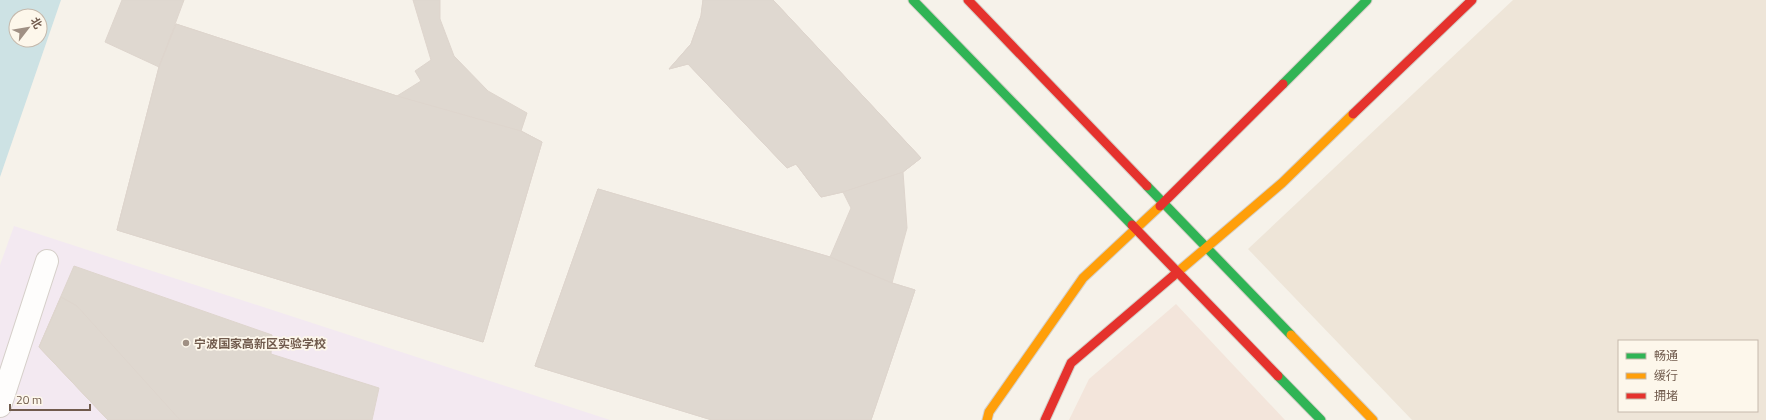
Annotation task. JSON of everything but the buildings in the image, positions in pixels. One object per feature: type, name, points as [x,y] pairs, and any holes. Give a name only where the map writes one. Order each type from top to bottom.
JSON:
[{"type":"main road","points":[[913,0],[1321,420]]},
{"type":"main road","points":[[968,0],[1373,420]]},
{"type":"main road","points":[[987,420],[990,412],[1084,278],[1164,203],[1367,0]]},
{"type":"main road","points":[[1045,420],[1071,363],[1282,183],[1472,0]]},
{"type":"street","points":[[0,406],[47,261]]},
{"type":"shaded area","points":[[0,0],[61,0],[48,38],[48,8],[8,8],[8,48],[44,48],[0,177]]},
{"type":"shaded area","points":[[1513,0],[1766,0],[1766,420],[1412,420],[1248,249]]},
{"type":"shaded area","name":"宁波国家高新区实验学校","points":[[14,226],[610,420],[0,420],[0,265]]},
{"type":"shaded area","points":[[1176,304],[1285,420],[1069,420],[1089,379]]},
{"type":"traffic: fast","points":[[913,0],[1132,225]]},
{"type":"traffic: fast","points":[[1283,84],[1367,0]]},
{"type":"traffic: fast","points":[[1147,186],[1291,335]]},
{"type":"traffic: fast","points":[[1278,376],[1321,420]]},
{"type":"traffic: slow","points":[[1173,276],[1282,183],[1353,114]]},
{"type":"traffic: slow","points":[[987,420],[989,412],[1083,278],[1160,206]]},
{"type":"traffic: slow","points":[[1291,335],[1373,420]]},
{"type":"traffic: jam","points":[[968,0],[1147,186]]},
{"type":"traffic: jam","points":[[1353,114],[1472,0]]},
{"type":"traffic: jam","points":[[1160,206],[1283,84]]},
{"type":"traffic: jam","points":[[1132,225],[1278,376]]},
{"type":"traffic: jam","points":[[1045,420],[1071,363],[1173,276]]},
{"type":"place","name":"宁波国家高新区实验学校","points":[[186,343]]}]
